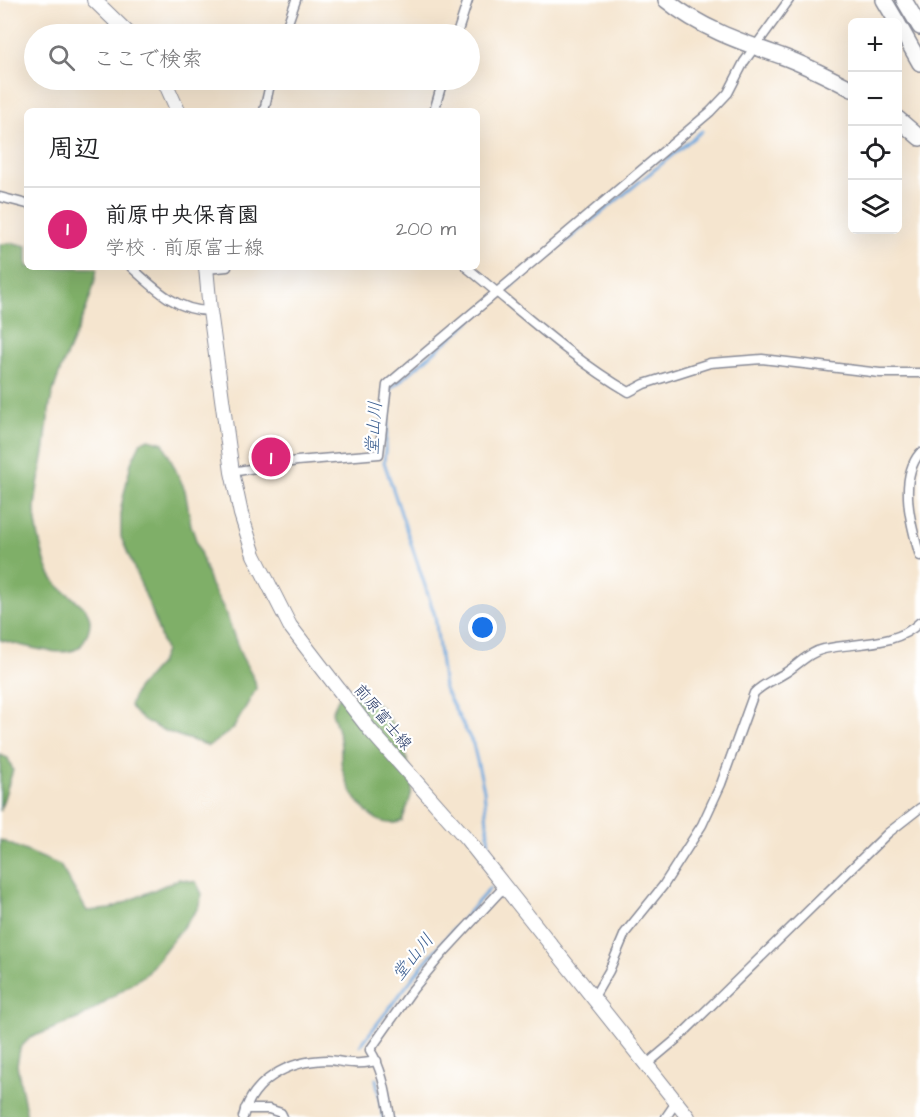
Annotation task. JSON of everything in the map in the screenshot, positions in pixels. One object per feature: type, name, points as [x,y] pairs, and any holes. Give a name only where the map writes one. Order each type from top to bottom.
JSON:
[{"type":"highway","points":[[666,0],[679,11],[708,28],[754,48],[783,57],[848,87]]},
{"type":"highway","points":[[884,0],[894,18]]},
{"type":"highway","points":[[904,0],[920,27]]},
{"type":"highway","points":[[902,32],[920,63]]},
{"type":"highway","points":[[902,122],[920,138]]},
{"type":"main road","points":[[94,0],[119,24]]},
{"type":"main road","points":[[169,90],[177,108]]},
{"type":"main road","name":"前原富士線","points":[[206,270],[232,472],[241,514],[254,555],[290,626],[370,730],[466,838],[688,1117]]},
{"type":"street","points":[[288,24],[296,0]]},
{"type":"street","points":[[460,24],[468,0]]},
{"type":"street","points":[[232,472],[297,461],[379,454],[387,385],[710,112],[728,93],[744,62],[789,0]]},
{"type":"street","points":[[265,108],[269,90]]},
{"type":"street","points":[[435,108],[440,90]]},
{"type":"street","points":[[0,196],[24,203]]},
{"type":"street","points":[[135,270],[178,306],[197,311],[210,311]]},
{"type":"street","points":[[470,270],[557,342],[609,381],[629,392],[644,384],[710,363],[762,359],[880,373],[920,373]]},
{"type":"street","points":[[920,453],[912,466],[908,487],[909,506],[920,556]]},
{"type":"street","points":[[594,997],[609,972],[624,933],[663,886],[702,825],[721,784],[754,693],[764,683],[822,649],[873,643],[900,636],[914,629],[920,622]]},
{"type":"street","points":[[647,1064],[678,1038],[888,833],[920,808]]},
{"type":"street","points":[[390,1117],[384,1083],[377,1061],[370,1050],[413,988],[450,944],[505,886]]},
{"type":"street","points":[[244,1113],[261,1084],[282,1069],[305,1061],[329,1060],[356,1064],[377,1061]]},
{"type":"street","points":[[666,1117],[677,1101]]},
{"type":"street","points":[[244,1113],[269,1109],[281,1113],[283,1117]]},
{"type":"green space","points":[[0,244],[24,245],[24,270],[97,270],[84,315],[53,392],[35,509],[38,535],[50,573],[60,587],[83,606],[90,621],[82,644],[67,652],[31,648],[0,640]]},
{"type":"green space","points":[[149,439],[163,443],[185,490],[191,525],[211,585],[224,609],[241,655],[255,681],[256,689],[233,729],[209,746],[154,726],[130,706],[136,690],[160,663],[165,651],[152,611],[121,537],[121,507],[131,463],[141,442]]},
{"type":"green space","points":[[339,697],[367,698],[376,703],[392,724],[405,753],[412,780],[412,790],[402,821],[391,823],[372,816],[363,808],[350,789],[342,768],[340,739],[332,712]]},
{"type":"green space","points":[[0,755],[8,758],[13,770],[0,811]]},
{"type":"green space","points":[[0,840],[60,865],[87,911],[110,909],[179,879],[196,882],[202,894],[198,908],[146,974],[82,1017],[30,1038],[20,1048],[17,1065],[27,1117],[0,1117]]},
{"type":"waterway","name":"堂山川","points":[[490,857],[484,790],[473,744],[444,688],[435,616],[384,462],[391,389],[506,290],[702,131]]},
{"type":"waterway","name":"堂山川","points":[[360,1046],[425,962],[490,888]]},
{"type":"waterway","name":"堂山川","points":[[376,1079],[383,1117]]},
{"type":"place","name":"前原中央保育園","points":[[271,457]]}]
